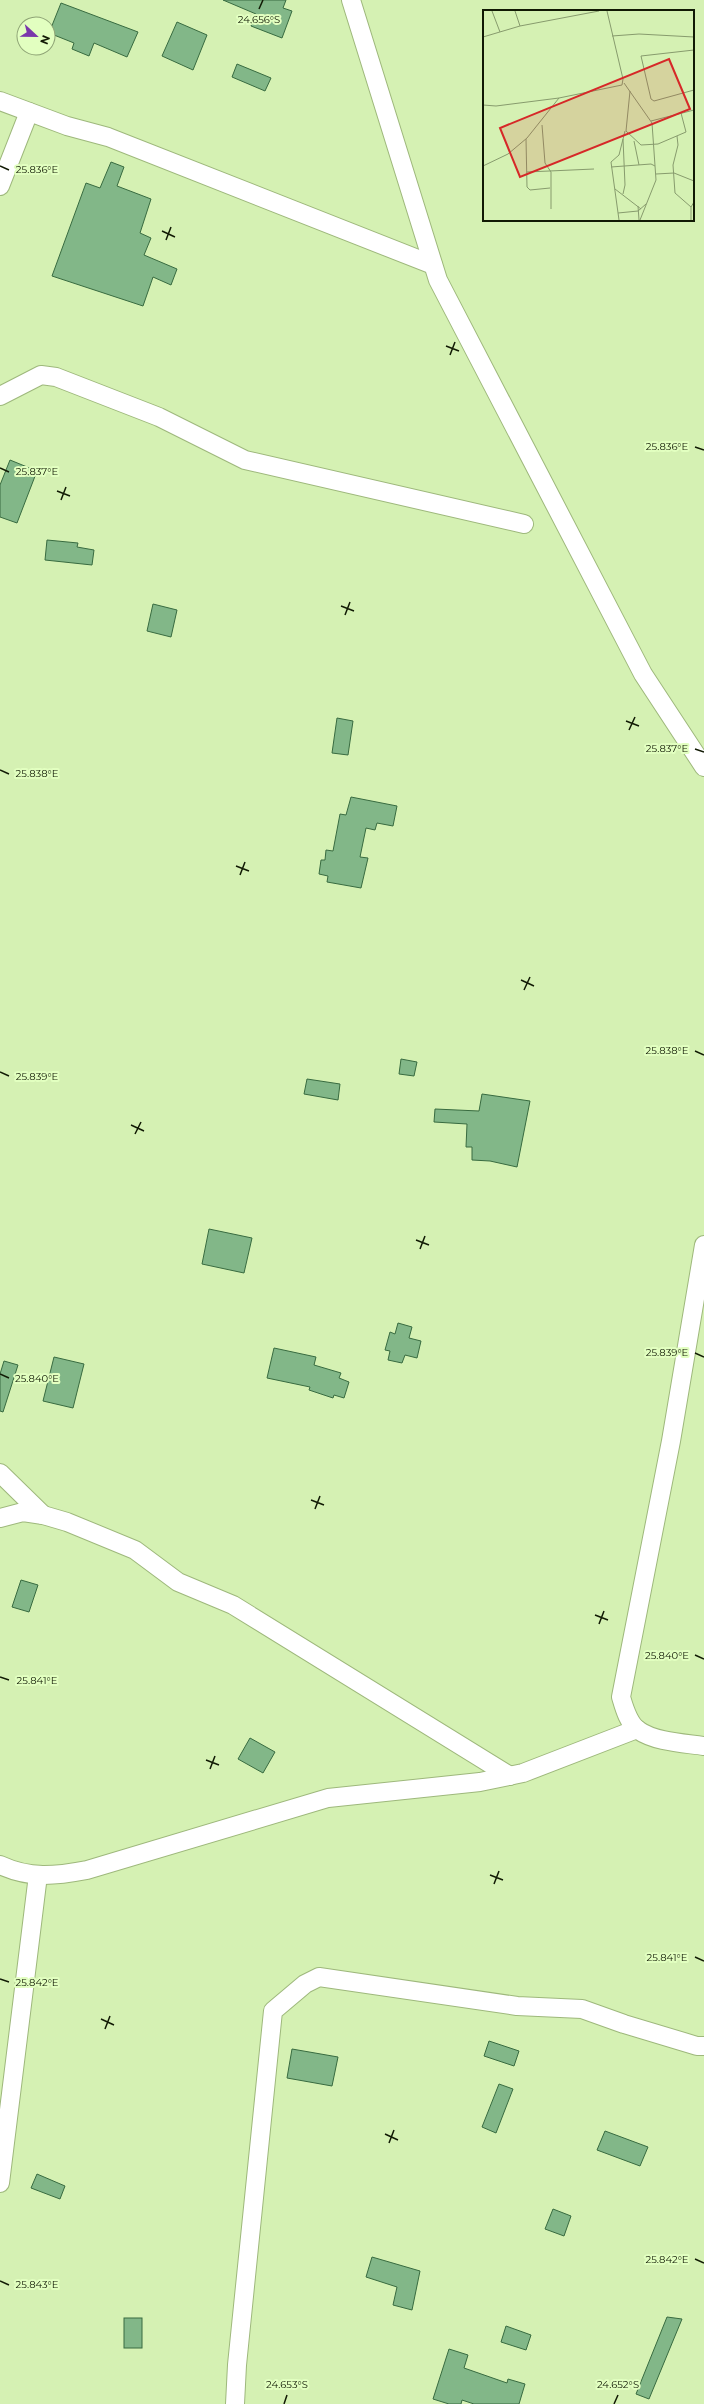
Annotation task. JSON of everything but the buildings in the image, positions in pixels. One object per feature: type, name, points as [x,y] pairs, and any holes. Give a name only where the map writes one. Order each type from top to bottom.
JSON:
[{"type":"street","points":[[352,0],[438,280],[642,674],[704,767]]},
{"type":"street","points":[[0,101],[67,126],[108,137],[433,265]]},
{"type":"street","points":[[0,186],[29,112]]},
{"type":"street","points":[[0,396],[41,375],[56,377],[158,418],[245,460],[524,524]]},
{"type":"street","points":[[704,1245],[671,1441],[621,1696],[628,1716],[637,1729],[656,1738],[704,1746]]},
{"type":"street","points":[[0,1473],[43,1515]]},
{"type":"street","points":[[0,1518],[23,1512],[43,1515],[68,1522],[135,1550],[178,1582],[233,1605],[510,1776]]},
{"type":"street","points":[[0,1866],[18,1874],[54,1876],[87,1870],[328,1798],[480,1782],[522,1774],[637,1729]]},
{"type":"street","points":[[0,2182],[38,1875]]},
{"type":"street","points":[[235,2404],[237,2365],[273,2011],[305,1984],[319,1977],[517,2006],[582,2008],[646,2031],[697,2046],[704,2046]]}]
